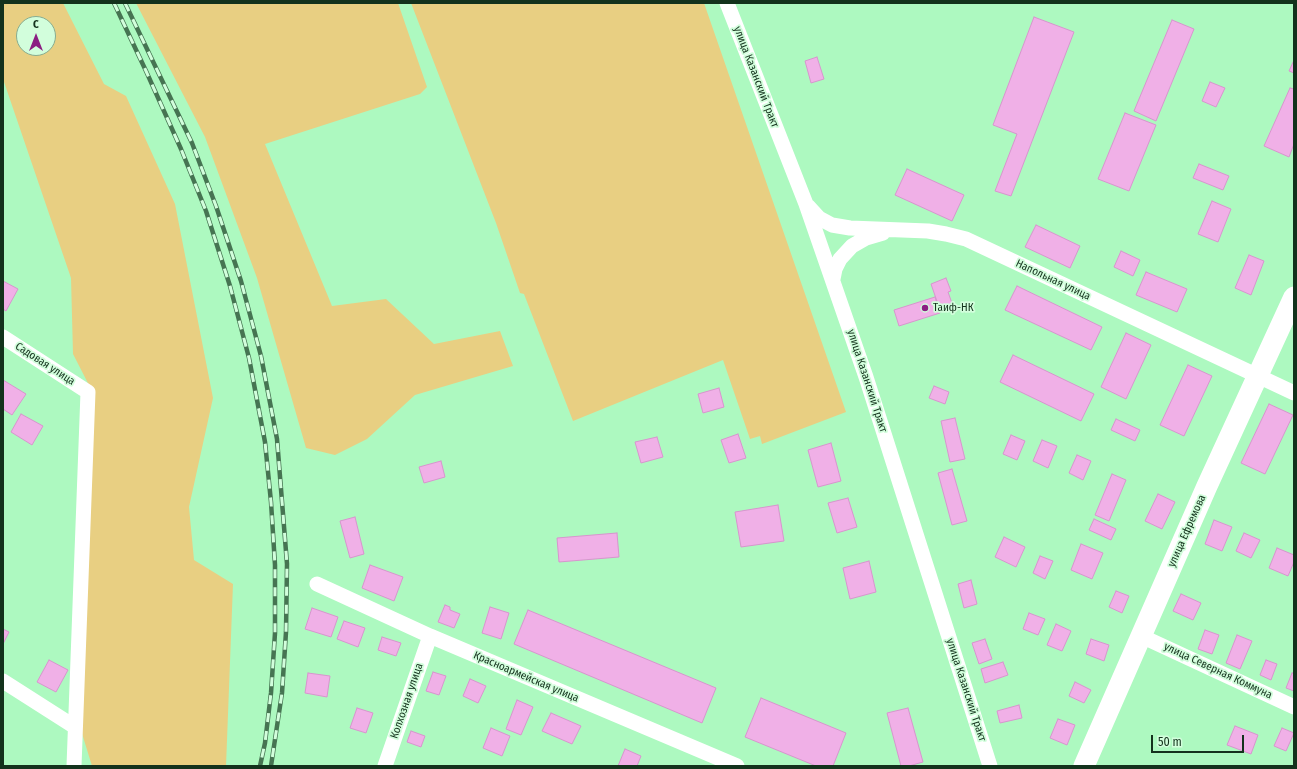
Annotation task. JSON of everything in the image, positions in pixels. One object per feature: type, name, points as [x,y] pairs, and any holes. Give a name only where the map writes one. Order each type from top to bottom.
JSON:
[{"type":"street","name":"улица Казанский Тракт","points":[[727,3],[806,204],[833,279],[866,377],[990,766]]},
{"type":"street","name":"Напольная улица","points":[[806,204],[819,218],[832,225],[850,228],[893,231],[928,231],[966,239],[1294,393]]},
{"type":"street","points":[[833,279],[835,269],[840,259],[852,246],[866,238],[893,231]]},
{"type":"street","name":"улица Ефремова","points":[[1084,766],[1204,493],[1294,296]]},
{"type":"street","name":"Садовая улица","points":[[3,337],[88,392],[75,727]]},
{"type":"street","name":"Красноармейская улица","points":[[317,584],[430,636],[736,766]]},
{"type":"street","name":"Колхозная улица","points":[[385,766],[430,636]]},
{"type":"street","name":"улица Северная Коммуна","points":[[1141,636],[1294,707]]},
{"type":"street","points":[[3,681],[75,727],[74,766]]},
{"type":"shaded area","points":[[3,3],[63,3],[104,84],[126,96],[175,204],[213,398],[189,507],[194,560],[233,584],[226,766],[92,766],[80,727],[93,393],[73,354],[71,278],[3,79]]},
{"type":"shaded area","points":[[136,3],[398,3],[427,87],[420,94],[265,144],[332,306],[386,299],[434,344],[500,331],[513,366],[415,395],[367,439],[335,455],[306,448],[257,278],[205,137]]},
{"type":"shaded area","points":[[411,3],[704,3],[846,412],[762,444],[760,436],[750,439],[723,360],[573,421],[524,294],[520,293],[496,223]]},
{"type":"building","points":[[1034,17],[1074,32],[1011,196],[995,191],[1017,134],[993,125]]},
{"type":"building","points":[[1172,20],[1194,29],[1156,121],[1134,111]]},
{"type":"building","points":[[817,57],[824,79],[811,83],[805,61]]},
{"type":"building","points":[[1294,60],[1294,73],[1289,71]]},
{"type":"building","points":[[1210,82],[1225,88],[1216,107],[1202,101]]},
{"type":"building","points":[[1290,88],[1294,89],[1294,144],[1289,157],[1264,146]]},
{"type":"building","points":[[1125,113],[1156,125],[1129,191],[1098,179]]},
{"type":"building","points":[[1199,164],[1229,176],[1223,190],[1193,178]]},
{"type":"building","points":[[907,169],[964,195],[952,221],[895,195]]},
{"type":"building","points":[[1212,201],[1231,209],[1218,242],[1198,234]]},
{"type":"building","points":[[1036,225],[1080,246],[1070,268],[1025,247]]},
{"type":"building","points":[[1121,251],[1140,260],[1133,276],[1114,267]]},
{"type":"building","points":[[1249,255],[1264,261],[1251,295],[1235,288]]},
{"type":"building","points":[[1146,272],[1187,289],[1177,312],[1136,295]]},
{"type":"building","points":[[946,278],[951,291],[948,292],[953,306],[940,310],[931,284]]},
{"type":"building","points":[[3,281],[18,289],[6,311],[3,309]]},
{"type":"building","points":[[1017,286],[1102,327],[1091,350],[1005,310]]},
{"type":"building","points":[[935,297],[940,313],[899,326],[894,310]]},
{"type":"building","points":[[1126,333],[1151,345],[1126,399],[1101,387]]},
{"type":"building","points":[[1013,355],[1094,394],[1081,421],[1000,382]]},
{"type":"building","points":[[1188,365],[1212,376],[1184,436],[1160,425]]},
{"type":"building","points":[[3,380],[26,394],[12,415],[3,409]]},
{"type":"building","points":[[934,386],[949,392],[945,404],[929,398]]},
{"type":"building","points":[[719,388],[724,407],[703,413],[698,394]]},
{"type":"building","points":[[1269,404],[1293,415],[1265,474],[1241,463]]},
{"type":"building","points":[[21,414],[43,426],[32,445],[11,432]]},
{"type":"building","points":[[955,418],[965,459],[950,462],[941,421]]},
{"type":"building","points":[[1116,419],[1140,430],[1135,441],[1111,430]]},
{"type":"building","points":[[738,434],[746,458],[729,463],[721,440]]},
{"type":"building","points":[[1011,435],[1025,441],[1017,460],[1003,454]]},
{"type":"building","points":[[657,437],[663,457],[641,463],[635,442]]},
{"type":"building","points":[[1042,440],[1057,446],[1048,468],[1033,461]]},
{"type":"building","points":[[831,443],[841,481],[818,487],[808,450]]},
{"type":"building","points":[[1077,455],[1091,461],[1083,480],[1069,473]]},
{"type":"building","points":[[441,461],[445,477],[424,483],[419,467]]},
{"type":"building","points":[[952,469],[967,521],[952,525],[938,473]]},
{"type":"building","points":[[1112,474],[1126,480],[1109,521],[1095,515]]},
{"type":"building","points":[[1158,494],[1175,502],[1162,529],[1145,521]]},
{"type":"building","points":[[848,498],[857,527],[837,533],[828,503]]},
{"type":"building","points":[[778,505],[784,541],[741,547],[735,512]]},
{"type":"building","points":[[355,517],[364,554],[350,558],[340,521]]},
{"type":"building","points":[[1094,519],[1116,529],[1111,540],[1089,530]]},
{"type":"building","points":[[1214,520],[1232,527],[1222,551],[1205,544]]},
{"type":"building","points":[[617,533],[619,557],[559,562],[557,538]]},
{"type":"building","points":[[1244,533],[1260,540],[1251,558],[1236,551]]},
{"type":"building","points":[[1004,537],[1025,547],[1016,567],[995,557]]},
{"type":"building","points":[[1081,544],[1103,553],[1092,579],[1071,570]]},
{"type":"building","points":[[1277,548],[1294,555],[1294,562],[1288,576],[1269,568]]},
{"type":"building","points":[[1040,556],[1053,561],[1045,579],[1033,573]]},
{"type":"building","points":[[869,561],[876,592],[850,599],[843,568]]},
{"type":"building","points":[[370,565],[403,577],[394,601],[362,588]]},
{"type":"building","points":[[971,580],[977,604],[964,608],[958,584]]},
{"type":"building","points":[[1116,591],[1129,596],[1122,613],[1109,607]]},
{"type":"building","points":[[1181,594],[1201,603],[1193,620],[1173,611]]},
{"type":"building","points":[[445,605],[450,607],[450,610],[460,614],[454,628],[438,622]]},
{"type":"building","points":[[490,607],[509,613],[501,639],[482,633]]},
{"type":"building","points":[[312,608],[338,617],[331,637],[305,629]]},
{"type":"building","points":[[528,610],[716,688],[702,723],[514,644]]},
{"type":"building","points":[[1029,613],[1045,619],[1038,635],[1023,629]]},
{"type":"building","points":[[344,621],[365,628],[358,647],[337,639]]},
{"type":"building","points":[[1056,624],[1071,631],[1062,651],[1047,645]]},
{"type":"building","points":[[3,629],[9,632],[3,644]]},
{"type":"building","points":[[1205,630],[1219,635],[1212,654],[1198,649]]},
{"type":"building","points":[[1237,635],[1252,641],[1240,669],[1226,663]]},
{"type":"building","points":[[382,637],[401,643],[396,656],[378,650]]},
{"type":"building","points":[[985,639],[992,659],[979,664],[972,643]]},
{"type":"building","points":[[1091,639],[1109,645],[1104,661],[1086,654]]},
{"type":"building","points":[[49,660],[68,670],[56,692],[37,682]]},
{"type":"building","points":[[1266,660],[1277,664],[1271,680],[1260,675]]},
{"type":"building","points":[[1003,662],[1008,675],[985,683],[981,669]]},
{"type":"building","points":[[433,672],[446,676],[439,695],[426,691]]},
{"type":"building","points":[[308,673],[330,676],[327,697],[305,693]]},
{"type":"building","points":[[1292,673],[1294,673],[1294,691],[1286,688]]},
{"type":"building","points":[[470,679],[486,686],[478,703],[463,696]]},
{"type":"building","points":[[1075,682],[1091,690],[1084,703],[1069,696]]},
{"type":"building","points":[[761,698],[846,733],[833,766],[816,766],[745,737]]},
{"type":"building","points":[[517,700],[533,707],[521,735],[506,729]]},
{"type":"building","points":[[1019,705],[1022,718],[1000,723],[997,711]]},
{"type":"building","points":[[357,708],[373,713],[366,733],[350,728]]},
{"type":"building","points":[[908,708],[923,762],[909,766],[901,766],[887,713]]},
{"type":"building","points":[[551,713],[581,726],[572,744],[542,731]]},
{"type":"building","points":[[1058,719],[1075,725],[1067,745],[1050,738]]},
{"type":"building","points":[[1235,726],[1258,735],[1251,754],[1227,745]]},
{"type":"building","points":[[491,728],[510,736],[502,756],[483,748]]},
{"type":"building","points":[[1282,728],[1294,733],[1286,751],[1274,746]]},
{"type":"building","points":[[411,731],[425,736],[421,747],[407,742]]},
{"type":"building","points":[[625,749],[641,756],[637,766],[618,766]]},
{"type":"railway","points":[[114,3],[181,149],[206,211],[230,286],[249,358],[265,442],[275,565],[275,633],[271,693],[265,743],[260,766]]},
{"type":"railway","points":[[125,3],[192,143],[216,206],[241,281],[261,356],[277,439],[287,564],[286,632],[282,693],[271,766]]},
{"type":"place","name":"Таиф-НК","points":[[925,308]]}]
